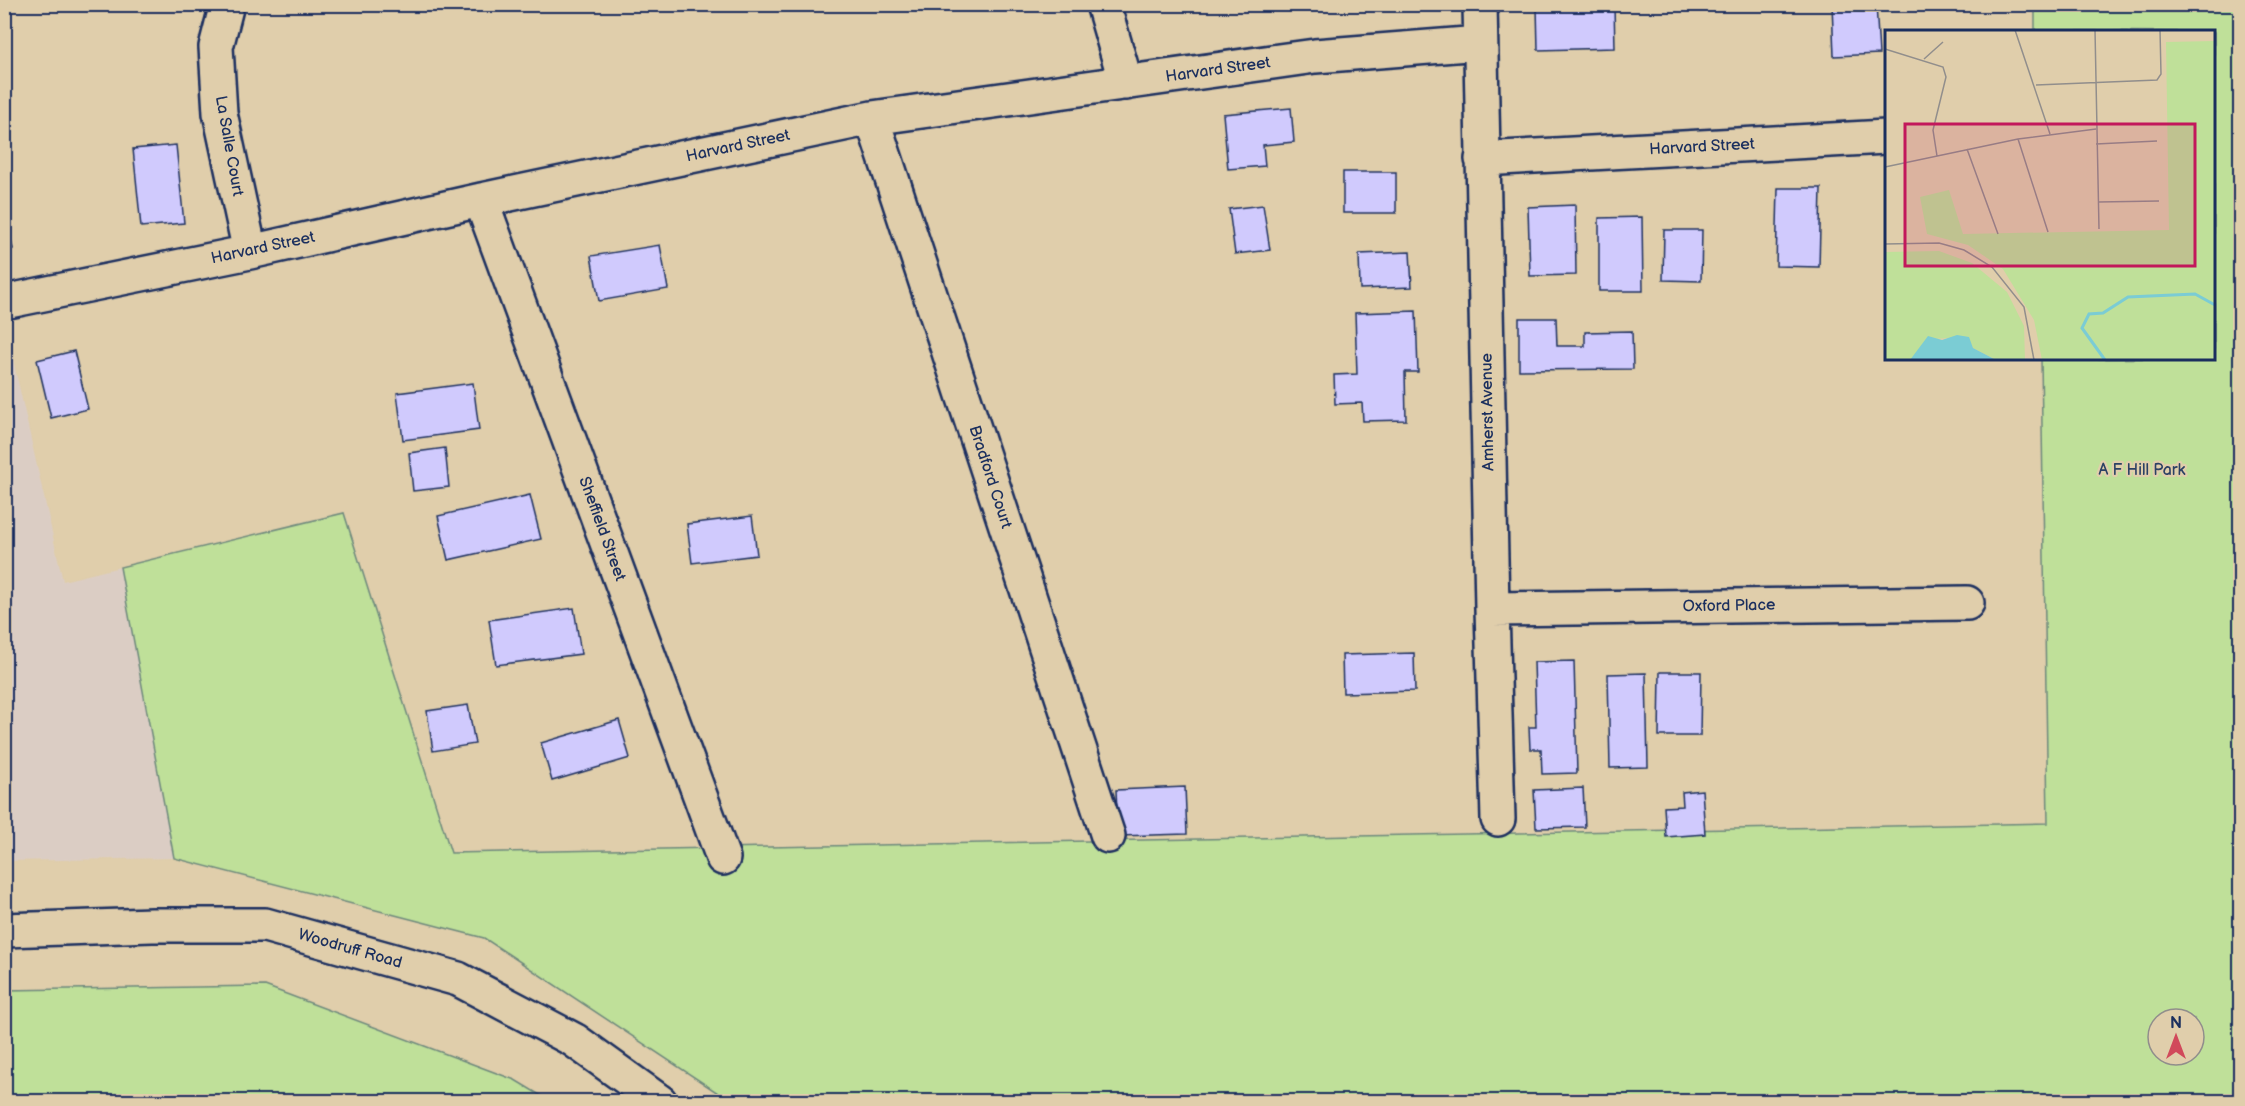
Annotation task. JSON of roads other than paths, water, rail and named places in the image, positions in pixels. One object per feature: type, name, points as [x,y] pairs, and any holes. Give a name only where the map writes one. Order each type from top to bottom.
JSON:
[{"type":"street","name":"La Salle Court","points":[[227,4],[216,47],[220,114],[250,252]]},
{"type":"street","points":[[1103,4],[1126,83]]},
{"type":"street","name":"Amherst Avenue","points":[[1480,4],[1498,819]]},
{"type":"street","name":"Harvard Street","points":[[4,302],[250,252],[481,200],[872,118],[1315,56],[1480,43]]},
{"type":"street","name":"Bradford Court","points":[[872,118],[1108,836]]},
{"type":"street","name":"Harvard Street","points":[[1482,159],[1885,137]]},
{"type":"street","name":"Sheffield Street","points":[[481,200],[723,858]]},
{"type":"street","name":"Oxford Place","points":[[1492,609],[1967,603]]},
{"type":"street","name":"Woodruff Road","points":[[4,930],[152,925],[265,925],[458,979],[574,1040],[660,1101]]},
{"type":"park label","name":"A F Hill Park","points":[[2142,470]]}]
